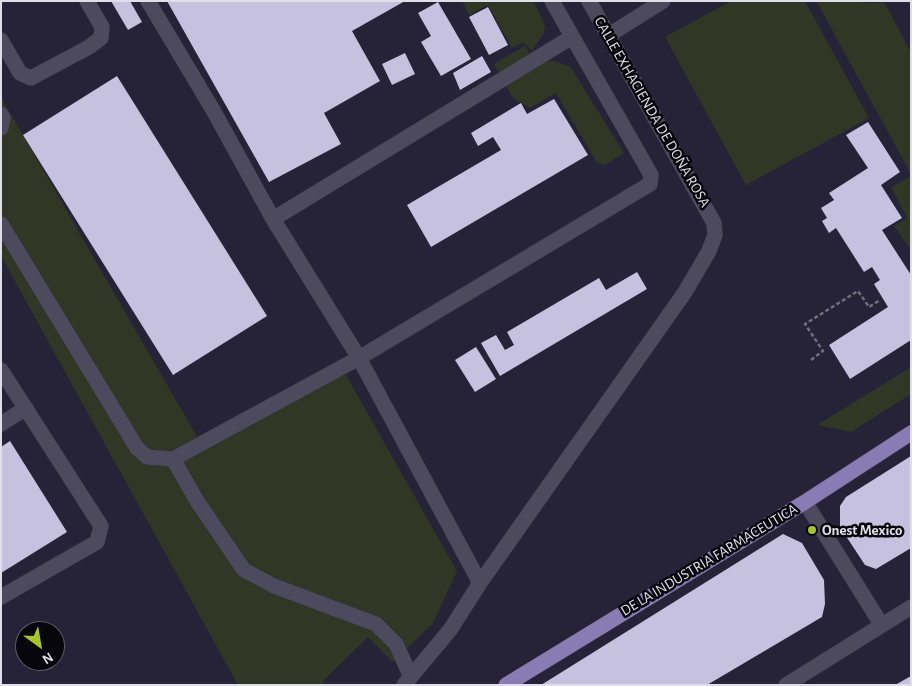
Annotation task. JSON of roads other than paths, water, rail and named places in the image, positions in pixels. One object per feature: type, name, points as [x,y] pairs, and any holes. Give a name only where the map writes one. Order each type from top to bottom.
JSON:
[{"type":"main road","name":"DE LA INDUSTRIA FARMACEUTICA","points":[[506,685],[805,502],[911,433]]},
{"type":"lane","points":[[1,40],[20,74],[32,78],[90,47],[101,38],[102,28],[87,1]]},
{"type":"lane","points":[[148,1],[213,110],[273,219],[359,358],[480,582],[450,630],[407,681]]},
{"type":"lane","points":[[1,224],[136,448],[147,457],[173,459],[359,358],[650,184],[651,175],[552,1]]},
{"type":"lane","name":"CALLE EXHACIENDA DE DOÑA ROSA","points":[[480,582],[685,292],[709,252],[716,235],[714,223],[589,1]]},
{"type":"lane","points":[[608,35],[664,1]]},
{"type":"lane","points":[[273,219],[572,37]]},
{"type":"lane","points":[[1,114],[3,118],[1,128]]},
{"type":"lane","points":[[1,370],[101,526],[97,542],[1,597]]},
{"type":"lane","points":[[1,424],[26,408]]},
{"type":"lane","points":[[173,459],[197,501],[244,570],[274,586],[376,624],[396,644],[407,681]]},
{"type":"lane","points":[[805,502],[881,624]]},
{"type":"lane","points":[[786,685],[911,607]]},
{"type":"place","name":"Onest Mexico","points":[[812,530]]}]
